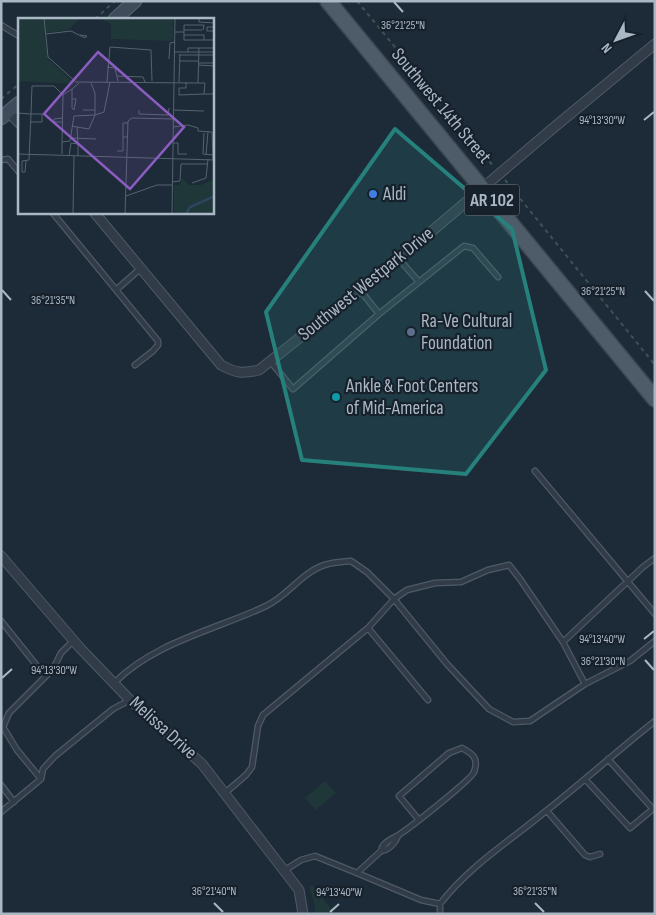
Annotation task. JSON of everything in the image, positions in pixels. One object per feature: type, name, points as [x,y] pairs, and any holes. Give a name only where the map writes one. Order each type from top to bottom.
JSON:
[{"type":"main road","points":[[119,18],[135,1]]},
{"type":"main road","name":"Southwest 14th Street","points":[[328,1],[655,399]]},
{"type":"street","name":"Southwest Westpark Drive","points":[[96,214],[221,364],[232,371],[245,374],[259,370],[399,259],[655,44]]},
{"type":"street","points":[[10,111],[18,122]]},
{"type":"street","name":"Melissa Drive","points":[[3,561],[73,641],[130,700],[202,764],[299,890],[303,914]]},
{"type":"lane","points":[[1,25],[18,35]]},
{"type":"lane","points":[[1,160],[8,159],[18,171]]},
{"type":"lane","points":[[54,214],[158,341],[158,345],[153,351],[135,365]]},
{"type":"lane","points":[[270,361],[293,389],[379,314],[464,246],[473,248],[498,277]]},
{"type":"lane","points":[[399,259],[419,282]]},
{"type":"lane","points":[[116,290],[141,268]]},
{"type":"lane","points":[[360,290],[379,314]]},
{"type":"lane","points":[[535,471],[626,582],[655,614]]},
{"type":"lane","points":[[562,642],[626,582],[655,558]]},
{"type":"lane","points":[[114,683],[127,670],[177,642],[268,606],[307,574],[327,564],[351,561],[367,572],[394,599],[447,664],[489,709],[513,722],[530,720],[585,684],[630,661],[655,641]]},
{"type":"lane","points":[[225,793],[246,775],[252,767],[258,726],[263,716],[368,628],[394,599],[407,590],[435,583],[461,582],[488,570],[509,565],[562,642],[585,684]]},
{"type":"lane","points":[[1,621],[45,676]]},
{"type":"lane","points":[[368,628],[428,700]]},
{"type":"lane","points":[[41,779],[2,728],[10,713],[53,669],[61,653],[73,641]]},
{"type":"lane","points":[[1,812],[41,779],[44,769],[55,756],[113,710],[130,700]]},
{"type":"lane","points":[[440,914],[440,904],[449,892],[475,868],[655,721]]},
{"type":"lane","points":[[358,873],[381,851],[385,851],[396,842],[398,836],[419,820],[474,775],[476,763],[473,754],[462,748],[449,753],[399,796],[419,820]]},
{"type":"lane","points":[[585,779],[630,828],[653,809],[608,759]]},
{"type":"lane","points":[[1,785],[14,802]]},
{"type":"lane","points":[[546,811],[585,856],[590,857],[600,854]]},
{"type":"lane","points":[[284,870],[301,860],[315,856],[421,900],[440,904]]},
{"type":"path","points":[[96,18],[114,1]]},
{"type":"path","points":[[357,1],[493,165]]},
{"type":"path","points":[[1,99],[18,85]]},
{"type":"path","points":[[508,184],[655,365]]},
{"type":"highlighted area","points":[[395,129],[512,229],[546,370],[466,474],[302,460],[266,312]]},
{"type":"green space","points":[[325,781],[336,793],[315,810],[305,798]]},
{"type":"green space","points":[[312,885],[335,914],[315,914],[315,906],[309,887]]},
{"type":"place","name":"Aldi","points":[[373,194]]},
{"type":"place","name":"Ra-Ve Cultural Foundation","points":[[411,332]]},
{"type":"place","name":"Ankle & Foot Centers of Mid-America","points":[[336,397]]}]
